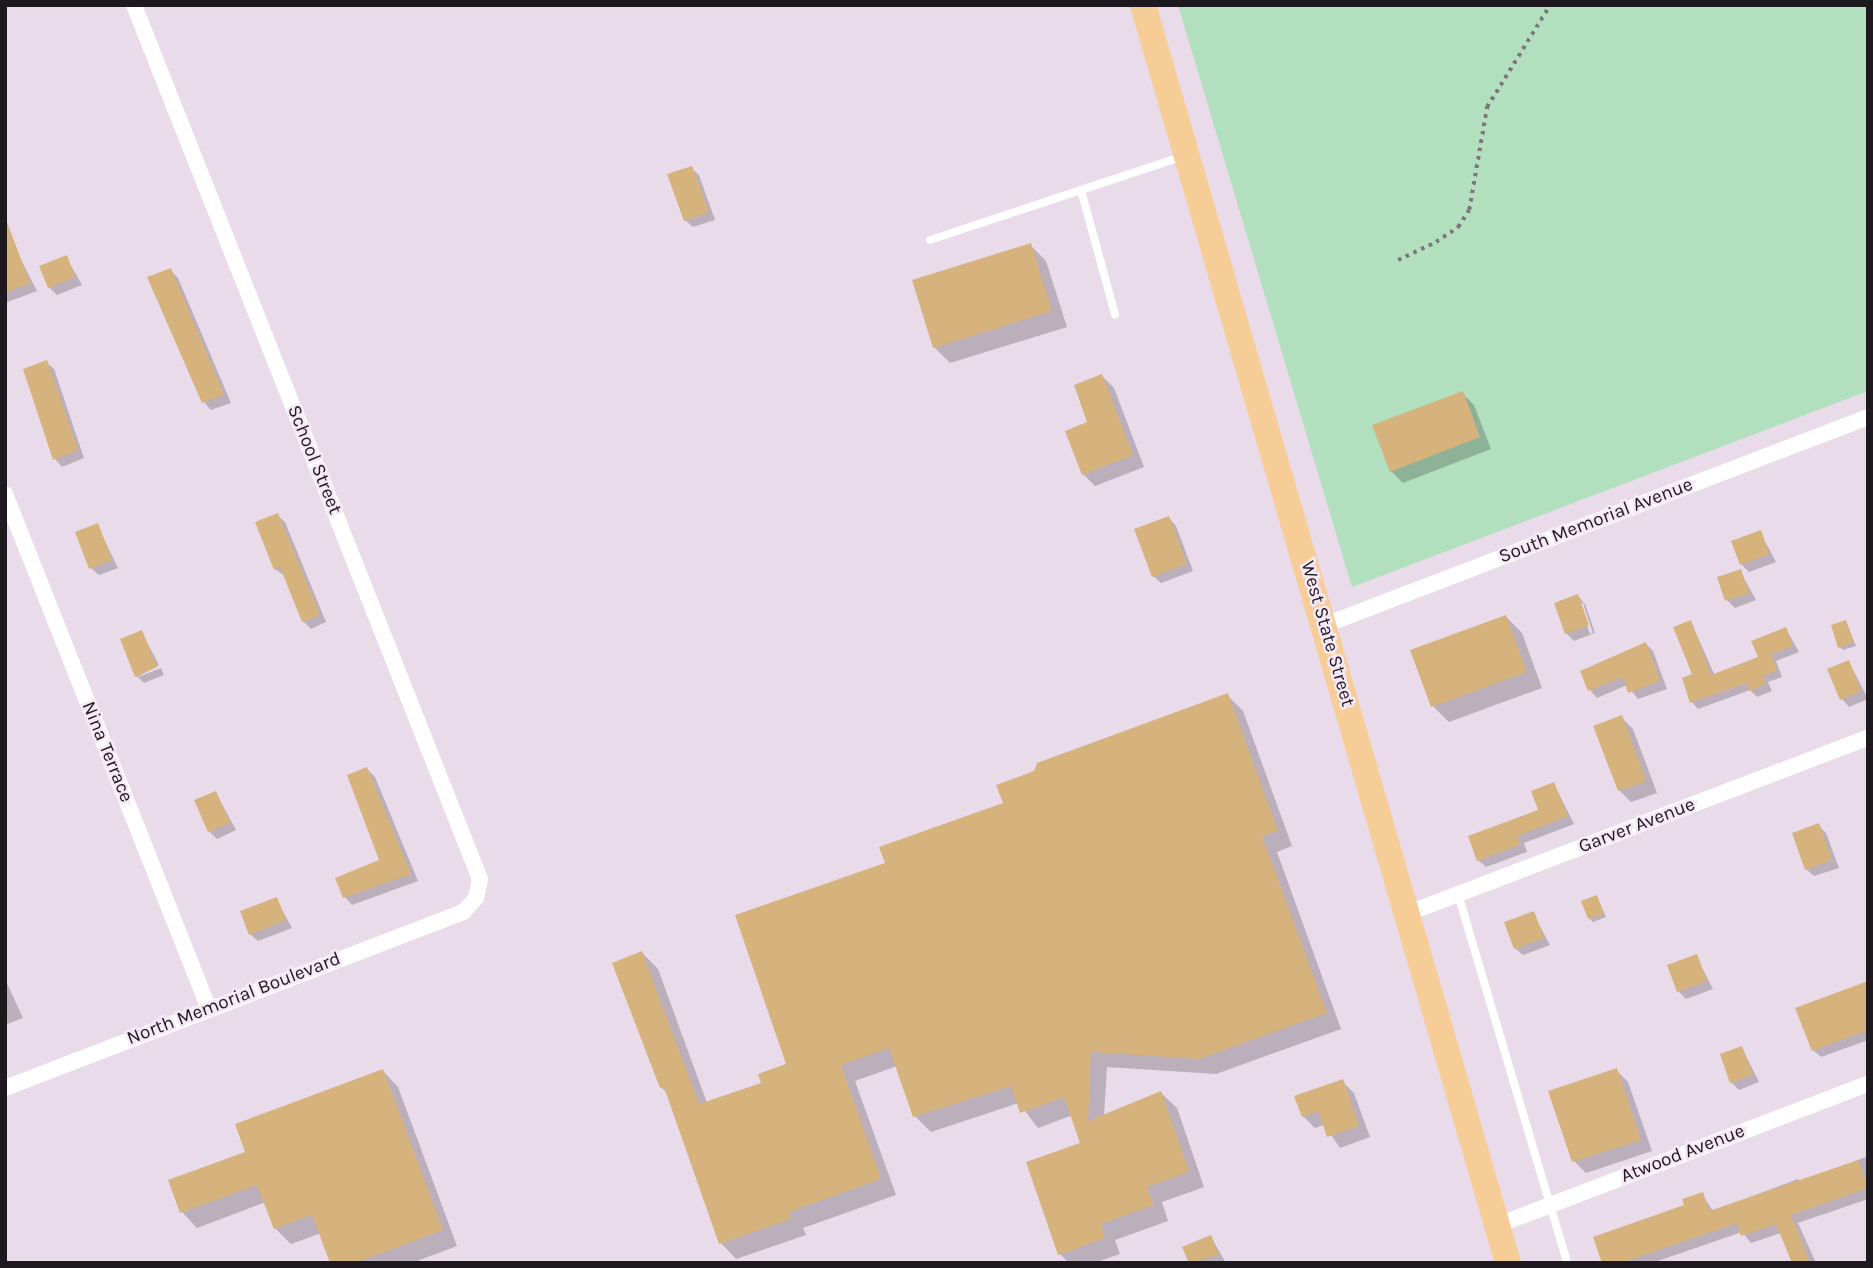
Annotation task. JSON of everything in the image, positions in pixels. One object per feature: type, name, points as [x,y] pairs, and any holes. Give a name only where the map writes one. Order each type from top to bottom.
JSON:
[{"type":"main road","name":"West State Street","points":[[1143,5],[1508,1263]]},
{"type":"street","name":"School Street","points":[[134,5],[480,879],[476,898],[463,912]]},
{"type":"street","name":"South Memorial Avenue","points":[[1325,625],[1868,417]]},
{"type":"street","name":"Nina Terrace","points":[[5,494],[209,1009]]},
{"type":"street","name":"Garver Avenue","points":[[1406,914],[1868,738]]},
{"type":"street","name":"North Memorial Boulevard","points":[[5,1088],[463,912]]},
{"type":"street","name":"Atwood Avenue","points":[[1498,1224],[1868,1084]]},
{"type":"lane","points":[[930,240],[1187,155]]},
{"type":"lane","points":[[1081,190],[1115,314]]},
{"type":"lane","points":[[1458,894],[1567,1263]]},
{"type":"path","points":[[1398,260],[1436,243],[1458,226],[1469,210],[1487,107],[1550,5]]},
{"type":"green space","points":[[1178,5],[1868,5],[1868,391],[1352,587]]},
{"type":"building","points":[[692,166],[709,212],[684,221],[667,174]]},
{"type":"building","points":[[7,222],[30,283],[5,293],[5,223]]},
{"type":"building","points":[[1031,243],[1052,311],[933,348],[912,280]]},
{"type":"building","points":[[67,255],[75,277],[48,288],[39,266]]},
{"type":"building","points":[[171,268],[224,395],[202,403],[147,277]]},
{"type":"building","points":[[47,360],[78,450],[53,460],[23,369]]},
{"type":"building","points":[[1102,374],[1133,455],[1082,475],[1065,431],[1087,422],[1074,385]]},
{"type":"building","points":[[1463,391],[1480,437],[1390,472],[1372,425]]},
{"type":"building","points":[[278,513],[320,615],[302,622],[280,567],[274,570],[255,522]]},
{"type":"building","points":[[1169,516],[1187,564],[1152,577],[1134,529]]},
{"type":"building","points":[[98,523],[112,560],[89,569],[75,532]]},
{"type":"building","points":[[1761,530],[1769,554],[1740,565],[1731,541]]},
{"type":"building","points":[[1741,569],[1749,593],[1725,601],[1717,577]]},
{"type":"building","points":[[1578,594],[1589,625],[1565,634],[1554,603]]},
{"type":"building","points":[[1506,615],[1527,672],[1431,707],[1410,650]]},
{"type":"building","points":[[1691,620],[1711,675],[1758,657],[1751,641],[1786,627],[1793,646],[1771,654],[1777,670],[1763,676],[1766,684],[1749,691],[1746,683],[1690,703],[1682,678],[1692,674],[1673,627]]},
{"type":"building","points":[[1846,620],[1854,642],[1838,648],[1831,625]]},
{"type":"building","points":[[142,630],[157,667],[135,677],[120,639]]},
{"type":"building","points":[[1646,642],[1660,681],[1628,693],[1623,677],[1588,691],[1580,671]]},
{"type":"building","points":[[1849,660],[1861,691],[1840,700],[1827,669]]},
{"type":"building","points":[[1228,693],[1278,831],[1262,836],[1327,1013],[1199,1059],[1091,1052],[1088,1121],[1161,1091],[1189,1172],[1147,1187],[1154,1205],[1101,1224],[1105,1238],[1058,1255],[1026,1162],[1080,1143],[1064,1097],[1020,1113],[1011,1086],[913,1117],[889,1048],[841,1065],[881,1179],[789,1212],[791,1219],[719,1244],[664,1087],[660,1088],[612,963],[642,951],[699,1104],[761,1083],[758,1074],[786,1064],[735,915],[885,863],[879,847],[1003,803],[996,785],[1034,771],[1037,763]]},
{"type":"building","points":[[1622,715],[1646,781],[1618,791],[1593,726]]},
{"type":"building","points":[[367,767],[411,874],[343,898],[335,878],[379,860],[347,775]]},
{"type":"building","points":[[1554,782],[1568,816],[1517,836],[1521,844],[1477,861],[1468,836],[1538,810],[1531,791]]},
{"type":"building","points":[[216,791],[230,823],[208,832],[194,800]]},
{"type":"building","points":[[1819,823],[1832,860],[1805,870],[1792,833]]},
{"type":"building","points":[[1597,895],[1604,914],[1588,919],[1581,901]]},
{"type":"building","points":[[277,897],[286,920],[249,935],[240,911]]},
{"type":"building","points":[[1534,911],[1544,938],[1514,949],[1504,922]]},
{"type":"building","points":[[1697,954],[1707,981],[1677,992],[1667,965]]},
{"type":"building","points":[[1868,981],[1868,1030],[1812,1051],[1795,1008]]},
{"type":"building","points":[[1742,1046],[1753,1075],[1730,1083],[1720,1054]]},
{"type":"building","points":[[1617,1068],[1641,1140],[1572,1162],[1548,1091]]},
{"type":"building","points":[[383,1069],[443,1230],[355,1263],[330,1263],[312,1215],[274,1229],[257,1185],[180,1213],[168,1180],[245,1152],[235,1124]]},
{"type":"building","points":[[1343,1079],[1359,1126],[1327,1137],[1318,1111],[1302,1117],[1294,1096]]},
{"type":"building","points":[[1858,1160],[1868,1188],[1791,1215],[1810,1263],[1792,1263],[1776,1224],[1741,1236],[1737,1223],[1621,1263],[1602,1263],[1593,1237],[1684,1205],[1682,1199],[1703,1192],[1709,1211]]},
{"type":"building","points":[[1211,1235],[1219,1255],[1189,1263],[1182,1247]]}]
